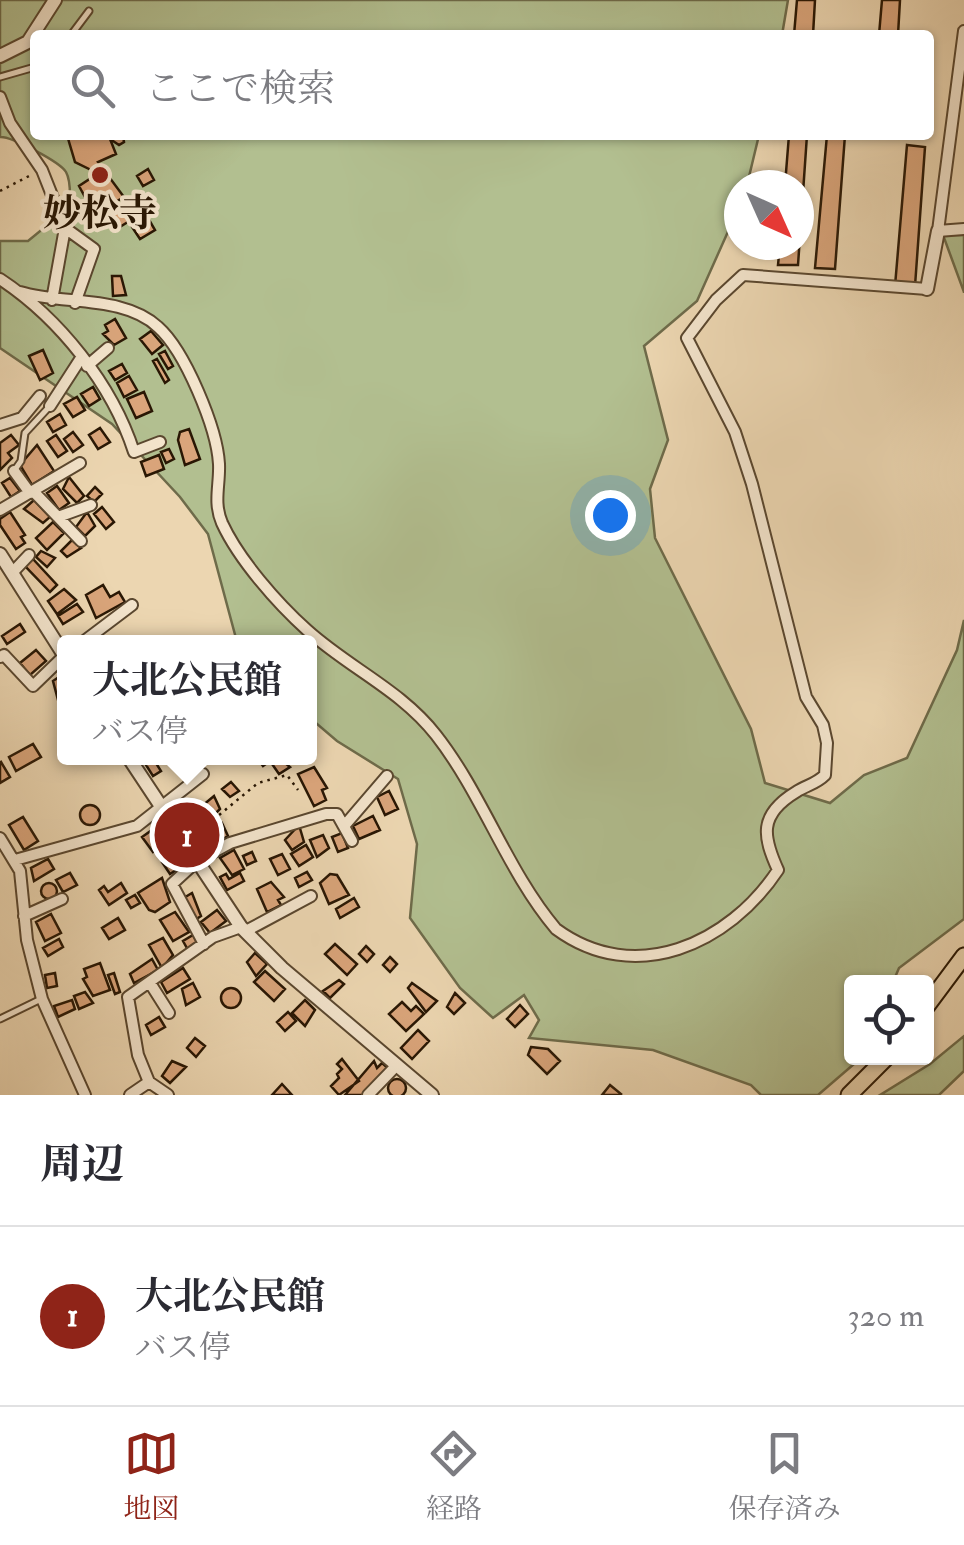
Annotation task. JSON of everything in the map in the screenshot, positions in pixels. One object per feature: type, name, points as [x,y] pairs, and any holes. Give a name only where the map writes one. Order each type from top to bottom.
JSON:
[{"type":"main road","points":[[934,996],[964,956]]},
{"type":"main road","points":[[849,1095],[879,1065]]},
{"type":"street","points":[[36,30],[55,0]]},
{"type":"street","points":[[317,637],[388,686],[434,733],[556,929],[585,945],[646,957],[705,940],[738,918],[778,870],[766,850],[766,829],[780,806],[825,775],[827,743],[806,698],[752,484],[729,419],[686,338],[743,275],[927,289],[964,31]]},
{"type":"street","points":[[0,56],[30,39]]},
{"type":"street","points":[[0,98],[5,126],[42,170],[65,228],[52,300]]},
{"type":"street","points":[[65,228],[94,249],[75,303]]},
{"type":"street","points":[[938,231],[964,229]]},
{"type":"street","points":[[0,279],[20,292],[84,362],[106,391],[134,452],[160,442]]},
{"type":"street","points":[[20,292],[52,300],[125,308],[148,319],[172,343],[216,438],[216,502],[232,539],[315,635]]},
{"type":"street","points":[[50,406],[84,362],[108,348]]},
{"type":"street","points":[[0,425],[22,418],[40,396]]},
{"type":"street","points":[[0,494],[2,509],[80,463]]},
{"type":"street","points":[[14,471],[82,541]]},
{"type":"street","points":[[58,517],[90,505]]},
{"type":"street","points":[[0,554],[57,645]]},
{"type":"street","points":[[12,573],[29,555]]},
{"type":"street","points":[[93,635],[132,606]]},
{"type":"street","points":[[0,657],[4,655],[33,686],[57,663]]},
{"type":"street","points":[[134,765],[243,929],[282,968],[432,1095]]},
{"type":"street","points":[[15,860],[137,826],[203,774]]},
{"type":"street","points":[[345,824],[387,776]]},
{"type":"street","points":[[204,944],[172,884],[196,861],[230,843],[265,836],[291,822],[337,814],[352,841]]},
{"type":"street","points":[[0,838],[15,860],[42,999],[85,1095]]},
{"type":"street","points":[[168,1095],[149,1082],[138,1055],[128,997],[204,944],[311,896]]},
{"type":"street","points":[[24,916],[62,899]]},
{"type":"street","points":[[150,984],[170,1013]]},
{"type":"street","points":[[368,1095],[397,1065]]},
{"type":"street","points":[[130,1095],[149,1082]]},
{"type":"lane","points":[[74,30],[89,11]]},
{"type":"lane","points":[[0,77],[30,68]]},
{"type":"lane","points":[[14,471],[21,461],[26,434],[50,406]]},
{"type":"lane","points":[[0,1019],[42,999]]},
{"type":"path","points":[[0,192],[42,170]]},
{"type":"path","points":[[184,843],[262,781],[287,775],[298,790]]},
{"type":"green space","points":[[0,0],[788,0],[783,30],[30,30],[30,140],[758,140],[751,170],[724,170],[724,241],[697,301],[644,346],[668,440],[650,489],[655,538],[751,729],[765,783],[830,803],[864,775],[907,758],[957,650],[964,620],[964,919],[899,968],[896,975],[844,975],[844,1065],[853,1065],[818,1095],[761,1095],[751,1085],[653,1050],[529,1038],[539,1020],[524,995],[493,1018],[460,988],[410,918],[417,844],[398,779],[317,724],[317,635],[235,635],[208,534],[180,497],[112,424],[0,348],[0,241],[28,241],[50,223],[70,196],[68,178],[62,168],[0,137]]},
{"type":"green space","points":[[943,235],[964,235],[964,292]]},
{"type":"green space","points":[[964,1036],[964,1071],[939,1095],[880,1095],[934,1065],[934,1061]]},
{"type":"building","points":[[797,0],[815,0],[813,30],[794,30]]},
{"type":"building","points":[[882,0],[900,0],[898,30],[879,30]]},
{"type":"building","name":"妙松寺","points":[[68,140],[110,140],[116,154],[98,162],[124,197],[98,212],[95,207],[83,214],[78,203],[86,199],[79,186],[91,178],[91,170],[75,162]]},
{"type":"building","points":[[789,140],[807,140],[805,170],[786,170]]},
{"type":"building","points":[[827,140],[845,140],[835,269],[815,268]]},
{"type":"building","points":[[907,145],[925,147],[915,286],[895,286]]},
{"type":"building","points":[[148,169],[154,180],[143,186],[137,176]]},
{"type":"building","points":[[123,209],[131,220],[115,230],[108,218]]},
{"type":"building","points":[[148,218],[155,230],[140,239],[132,227]]},
{"type":"building","points":[[778,260],[798,260],[798,265],[778,265]]},
{"type":"building","points":[[112,276],[121,276],[126,295],[113,296]]},
{"type":"building","points":[[115,319],[126,338],[114,345],[103,334],[108,331],[105,325]]},
{"type":"building","points":[[151,331],[163,345],[152,354],[140,339]]},
{"type":"building","points":[[43,350],[53,373],[40,380],[29,356]]},
{"type":"building","points":[[165,351],[173,366],[168,369],[159,354]]},
{"type":"building","points":[[157,359],[169,380],[165,383],[153,361]]},
{"type":"building","points":[[122,364],[127,373],[115,380],[109,371]]},
{"type":"building","points":[[129,376],[137,390],[124,397],[117,383]]},
{"type":"building","points":[[93,387],[100,399],[89,406],[81,394]]},
{"type":"building","points":[[144,392],[152,411],[136,418],[127,399]]},
{"type":"building","points":[[77,397],[85,410],[73,417],[64,404]]},
{"type":"building","points":[[60,414],[66,425],[53,432],[47,422]]},
{"type":"building","points":[[100,428],[110,442],[98,449],[89,435]]},
{"type":"building","points":[[189,429],[200,459],[185,465],[178,440],[180,432]]},
{"type":"building","points":[[73,432],[83,445],[73,452],[64,439]]},
{"type":"building","points":[[11,435],[19,445],[8,453],[12,458],[0,470],[0,443]]},
{"type":"building","points":[[56,435],[67,451],[58,457],[47,441]]},
{"type":"building","points":[[37,445],[54,471],[32,485],[20,465]]},
{"type":"building","points":[[169,449],[174,459],[166,463],[161,452]]},
{"type":"building","points":[[159,455],[164,469],[146,476],[141,462]]},
{"type":"building","points":[[69,477],[84,496],[77,503],[63,489]]},
{"type":"building","points":[[10,478],[20,491],[11,497],[2,483]]},
{"type":"building","points":[[57,486],[69,503],[59,510],[47,493]]},
{"type":"building","points":[[95,487],[102,494],[94,502],[87,496]]},
{"type":"building","points":[[34,500],[50,517],[43,523],[24,509]]},
{"type":"building","points":[[102,507],[114,522],[106,529],[94,514]]},
{"type":"building","points":[[10,512],[25,535],[21,537],[25,543],[16,549],[0,525],[0,519]]},
{"type":"building","points":[[87,512],[95,526],[85,536],[76,527]]},
{"type":"building","points":[[53,522],[64,533],[47,550],[36,538]]},
{"type":"building","points":[[72,540],[81,548],[67,557],[61,551]]},
{"type":"building","points":[[41,551],[55,558],[47,567],[36,557]]},
{"type":"building","points":[[33,559],[57,585],[50,592],[25,566]]},
{"type":"building","points":[[103,585],[110,597],[119,592],[125,602],[96,618],[86,595]]},
{"type":"building","points":[[64,589],[76,600],[57,614],[48,601]]},
{"type":"building","points":[[77,604],[83,612],[63,624],[58,616]]},
{"type":"building","points":[[20,624],[25,632],[7,644],[2,636]]},
{"type":"building","points":[[36,650],[46,661],[30,675],[20,663]]},
{"type":"building","points":[[33,744],[41,757],[16,771],[9,757]]},
{"type":"building","points":[[0,763],[10,777],[0,783]]},
{"type":"building","points":[[146,765],[157,765],[161,771],[153,776]]},
{"type":"building","points":[[273,765],[290,767],[279,774]]},
{"type":"building","points":[[314,767],[327,788],[322,790],[326,800],[314,806],[298,774]]},
{"type":"building","points":[[231,782],[239,791],[230,797],[222,789]]},
{"type":"building","points":[[389,791],[398,809],[385,815],[377,797]]},
{"type":"building","points":[[214,796],[220,809],[200,829],[190,816]]},
{"type":"building","points":[[90,805],[100,815],[90,825],[80,815]]},
{"type":"building","points":[[373,816],[380,830],[359,839],[353,826]]},
{"type":"building","points":[[23,817],[38,841],[24,850],[9,825]]},
{"type":"building","points":[[222,823],[228,836],[208,848],[202,845],[199,837]]},
{"type":"building","points":[[299,825],[304,842],[292,850],[285,840]]},
{"type":"building","points":[[152,830],[163,845],[153,852],[142,837]]},
{"type":"building","points":[[342,833],[348,848],[338,852],[332,837]]},
{"type":"building","points":[[323,835],[329,848],[317,857],[310,840]]},
{"type":"building","points":[[173,842],[187,863],[170,874],[162,862],[171,856],[165,847]]},
{"type":"building","points":[[306,845],[313,857],[299,866],[291,854]]},
{"type":"building","points":[[234,850],[244,869],[232,875],[220,858]]},
{"type":"building","points":[[252,852],[256,861],[247,865],[243,856]]},
{"type":"building","points":[[282,854],[290,869],[278,875],[270,859]]},
{"type":"building","points":[[48,859],[54,869],[34,881],[31,868]]},
{"type":"building","points":[[307,872],[312,880],[299,887],[295,878]]},
{"type":"building","points":[[70,873],[77,885],[63,892],[56,880]]},
{"type":"building","points":[[240,873],[244,881],[227,890],[220,877],[226,874],[229,879]]},
{"type":"building","points":[[330,874],[337,875],[349,895],[329,904],[320,883]]},
{"type":"building","points":[[162,878],[170,902],[155,912],[149,910],[138,893]]},
{"type":"building","points":[[271,882],[284,897],[278,900],[281,905],[267,912],[257,889]]},
{"type":"building","points":[[49,883],[57,891],[49,899],[41,891]]},
{"type":"building","points":[[121,883],[127,893],[109,905],[99,890],[104,886],[108,892]]},
{"type":"building","points":[[192,893],[201,916],[195,920],[182,899]]},
{"type":"building","points":[[135,895],[140,903],[131,908],[126,900]]},
{"type":"building","points":[[354,898],[359,907],[340,918],[336,909]]},
{"type":"building","points":[[217,910],[226,921],[210,933],[201,922]]},
{"type":"building","points":[[175,912],[189,932],[173,941],[160,920]]},
{"type":"building","points":[[51,914],[61,933],[45,941],[36,922]]},
{"type":"building","points":[[118,918],[125,930],[109,939],[102,928]]},
{"type":"building","points":[[193,935],[198,943],[188,950],[183,941]]},
{"type":"building","points":[[163,938],[173,955],[162,968],[149,945]]},
{"type":"building","points":[[59,939],[63,947],[48,956],[43,948]]},
{"type":"building","points":[[335,944],[357,964],[347,975],[325,954]]},
{"type":"building","points":[[366,946],[374,954],[367,962],[359,954]]},
{"type":"building","points":[[255,953],[267,964],[256,976],[247,962]]},
{"type":"building","points":[[390,957],[397,964],[390,972],[383,965]]},
{"type":"building","points":[[152,959],[158,970],[134,983],[130,974]]},
{"type":"building","points":[[100,963],[110,990],[93,996],[83,979],[87,977],[84,969]]},
{"type":"building","points":[[183,968],[190,979],[167,993],[161,982]]},
{"type":"building","points":[[265,971],[285,989],[274,1001],[254,982]]},
{"type":"building","points":[[55,973],[57,986],[47,988],[45,975]]},
{"type":"building","points":[[114,973],[120,992],[115,994],[108,975]]},
{"type":"building","points":[[339,980],[344,984],[330,998],[323,991]]},
{"type":"building","points":[[193,983],[200,997],[186,1005],[182,989]]},
{"type":"building","points":[[412,983],[437,1001],[426,1012],[408,988]]},
{"type":"building","points":[[227,988],[235,988],[241,998],[235,1008],[227,1008],[221,1002],[221,994]]},
{"type":"building","points":[[85,992],[93,1003],[79,1009],[74,996]]},
{"type":"building","points":[[455,993],[465,1003],[454,1014],[447,1007]]},
{"type":"building","points":[[72,1000],[75,1009],[58,1017],[54,1006]]},
{"type":"building","points":[[305,1000],[315,1010],[305,1026],[292,1013]]},
{"type":"building","points":[[402,1002],[411,1011],[416,1006],[424,1014],[406,1031],[389,1014]]},
{"type":"building","points":[[520,1005],[528,1014],[515,1027],[507,1019]]},
{"type":"building","points":[[288,1012],[296,1021],[285,1031],[277,1022]]},
{"type":"building","points":[[159,1017],[165,1027],[151,1035],[146,1025]]},
{"type":"building","points":[[418,1030],[429,1041],[412,1059],[401,1048]]},
{"type":"building","points":[[195,1038],[205,1046],[196,1057],[187,1048]]},
{"type":"building","points":[[531,1047],[548,1049],[560,1061],[547,1074],[528,1055]]},
{"type":"building","points":[[342,1059],[359,1081],[339,1095],[331,1086],[339,1078],[337,1074],[342,1069],[337,1064]]},
{"type":"building","points":[[172,1061],[186,1067],[170,1083],[162,1076]]},
{"type":"building","points":[[374,1061],[377,1068],[382,1063],[389,1069],[363,1095],[345,1095]]},
{"type":"building","points":[[391,1082],[403,1082],[403,1094],[391,1094]]},
{"type":"building","points":[[282,1084],[292,1095],[272,1095]]},
{"type":"building","points":[[610,1085],[621,1094],[602,1095]]},
{"type":"place","name":"妙松寺","points":[[100,175]]},
{"type":"place","name":"大北公民館","points":[[187,835]]}]
